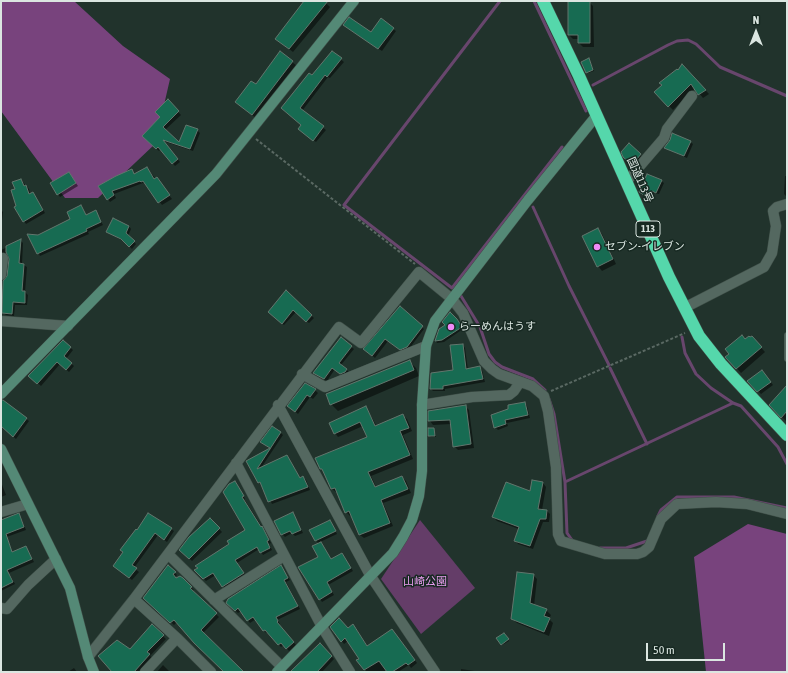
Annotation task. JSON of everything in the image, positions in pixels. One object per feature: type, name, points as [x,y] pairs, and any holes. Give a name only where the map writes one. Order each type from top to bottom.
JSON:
[{"type":"highway","name":"国道113号","points":[[543,1],[627,181],[684,308],[695,328],[721,364],[787,435]]},
{"type":"street","points":[[1,394],[216,174],[354,1]]},
{"type":"street","points":[[627,181],[664,138],[667,129],[692,96]]},
{"type":"street","points":[[168,554],[214,600],[279,670],[322,627],[370,575],[393,554],[404,537],[417,502],[422,471],[422,405],[426,346],[435,320],[528,200],[597,116]]},
{"type":"street","points":[[684,308],[764,267],[772,252],[776,226],[773,211],[777,207],[787,204]]},
{"type":"street","points":[[1,275],[3,258]]},
{"type":"street","points":[[88,656],[134,599],[236,464],[278,405],[339,327],[361,343],[419,272],[452,299],[464,313],[484,361],[498,374],[532,386],[544,396],[548,411],[556,467],[558,534],[560,541],[605,554],[637,554],[643,552],[649,547],[661,519],[677,504],[716,502],[747,504],[787,514]]},
{"type":"street","points":[[1,321],[68,326]]},
{"type":"street","points":[[302,374],[325,388],[426,346]]},
{"type":"street","points":[[422,405],[472,397],[509,395],[514,391],[520,382]]},
{"type":"street","points":[[278,405],[370,575],[430,670]]},
{"type":"street","points":[[1,449],[70,588],[88,656],[94,672]]},
{"type":"street","points":[[236,464],[322,627],[350,672]]},
{"type":"street","points":[[1,512],[28,504]]},
{"type":"street","points":[[214,600],[284,556]]},
{"type":"street","points":[[1,608],[7,609],[28,585],[56,559]]},
{"type":"street","points":[[134,599],[177,638],[211,672]]},
{"type":"street","points":[[145,672],[177,638]]},
{"type":"lane","points":[[787,335],[787,359]]},
{"type":"path","points":[[248,133],[414,262],[419,272]]},
{"type":"path","points":[[544,396],[548,392],[695,328]]},
{"type":"green space","name":"山崎公園","points":[[420,520],[475,588],[421,634],[381,579]]},
{"type":"shaded area","points":[[1,1],[74,1],[123,46],[170,79],[155,144],[98,198],[65,198],[1,111]]},
{"type":"shaded area","points":[[748,524],[787,534],[787,672],[706,672],[694,557]]},
{"type":"building","points":[[304,1],[328,1],[289,49],[275,39]]},
{"type":"building","points":[[568,1],[590,1],[590,43],[578,43],[578,35],[568,35]]},
{"type":"building","points":[[349,17],[371,32],[381,18],[394,28],[378,49],[343,25]]},
{"type":"building","points":[[280,51],[293,61],[252,115],[235,102],[251,81],[256,84]]},
{"type":"building","points":[[332,51],[342,58],[327,77],[325,75],[300,108],[324,126],[313,141],[298,129],[301,125],[281,108],[309,73],[312,75]]},
{"type":"building","points":[[589,58],[593,70],[586,73],[581,62]]},
{"type":"building","points":[[682,64],[706,90],[698,95],[691,84],[668,107],[654,92],[662,85],[659,83],[677,69],[678,70]]},
{"type":"building","points":[[168,99],[179,111],[163,127],[179,142],[186,125],[198,129],[190,149],[163,140],[178,159],[172,164],[158,147],[156,149],[142,136],[160,117],[155,112]]},
{"type":"building","points":[[672,133],[691,141],[684,156],[664,148],[670,140]]},
{"type":"building","points":[[629,143],[641,154],[632,165],[623,157],[621,152]]},
{"type":"building","points":[[147,167],[154,179],[157,177],[170,195],[158,203],[143,181],[112,191],[114,195],[107,200],[98,186],[132,169],[134,174]]},
{"type":"building","points":[[69,172],[76,183],[57,195],[50,183]]},
{"type":"building","points":[[647,174],[662,180],[656,193],[652,191],[649,198],[639,192]]},
{"type":"building","points":[[21,179],[24,186],[26,185],[29,194],[33,192],[43,210],[23,222],[14,207],[16,206],[11,190],[15,189],[12,182]]},
{"type":"building","points":[[81,205],[86,215],[96,210],[101,222],[86,229],[87,231],[37,254],[27,234],[38,235],[70,219],[67,212]]},
{"type":"building","points":[[113,218],[129,226],[126,233],[135,241],[129,247],[121,239],[106,232]]},
{"type":"building","points":[[598,228],[613,259],[597,267],[582,236]]},
{"type":"building","points":[[21,239],[19,263],[24,264],[22,291],[25,291],[25,303],[13,302],[12,314],[2,313],[3,281],[7,276],[9,259],[6,252],[6,246]]},
{"type":"building","points":[[286,290],[312,315],[306,322],[293,310],[282,324],[268,312]]},
{"type":"building","points":[[400,306],[423,326],[407,347],[400,350],[385,339],[372,356],[363,349]]},
{"type":"building","points":[[450,312],[462,327],[442,340],[435,341],[439,329],[445,325],[442,322]]},
{"type":"building","points":[[742,335],[745,339],[752,336],[762,347],[736,369],[725,357],[729,354],[725,349]]},
{"type":"building","points":[[341,337],[352,346],[339,363],[347,369],[345,372],[340,374],[332,368],[324,379],[313,373]]},
{"type":"building","points":[[63,340],[71,347],[64,356],[72,363],[66,370],[57,362],[37,384],[28,376]]},
{"type":"building","points":[[463,344],[466,369],[480,366],[483,379],[443,386],[443,389],[430,389],[431,373],[453,370],[450,345]]},
{"type":"building","points":[[410,360],[414,370],[330,405],[326,394]]},
{"type":"building","points":[[762,370],[771,382],[757,392],[747,381]]},
{"type":"building","points":[[305,383],[316,389],[310,397],[307,395],[295,412],[287,406]]},
{"type":"building","points":[[787,385],[787,411],[781,418],[769,405]]},
{"type":"building","points":[[1,400],[27,418],[13,437],[1,426]]},
{"type":"building","points":[[525,402],[528,415],[505,420],[506,424],[494,428],[491,415],[508,409],[508,405]]},
{"type":"building","points":[[466,405],[471,444],[453,447],[450,420],[428,421],[428,411]]},
{"type":"building","points":[[366,406],[375,426],[403,414],[409,428],[400,431],[410,455],[368,472],[375,487],[402,476],[408,489],[381,500],[390,523],[359,535],[349,511],[345,513],[335,488],[331,489],[315,458],[367,437],[360,422],[334,434],[329,423]]},
{"type":"building","points":[[272,426],[281,432],[257,469],[287,455],[300,478],[303,476],[308,487],[268,502],[260,482],[258,483],[246,461],[270,448],[260,442]]},
{"type":"building","points":[[428,428],[434,428],[435,436],[428,436]]},
{"type":"building","points":[[532,480],[543,482],[538,509],[547,510],[546,519],[540,519],[530,546],[514,541],[519,527],[492,517],[506,482],[530,491]]},
{"type":"building","points":[[235,481],[244,496],[242,497],[261,527],[262,526],[269,540],[267,541],[270,548],[260,553],[257,547],[235,560],[244,573],[222,587],[213,573],[203,579],[194,570],[198,568],[195,566],[229,544],[227,541],[245,530],[223,492],[229,484]]},
{"type":"building","points":[[293,512],[301,530],[292,534],[290,531],[281,535],[274,521]]},
{"type":"building","points":[[19,513],[24,527],[6,534],[12,552],[26,546],[32,559],[7,570],[13,582],[1,588],[1,520]]},
{"type":"building","points":[[148,513],[172,528],[164,540],[155,533],[132,565],[137,568],[129,578],[113,566],[123,552],[120,550],[136,529],[137,530]]},
{"type":"building","points":[[210,518],[220,528],[189,559],[179,550],[189,537]]},
{"type":"building","points":[[330,520],[336,531],[315,541],[309,530]]},
{"type":"building","points":[[321,542],[331,559],[342,553],[351,568],[327,582],[332,592],[319,600],[298,567],[318,557],[312,546]]},
{"type":"building","points":[[168,565],[176,572],[173,574],[176,578],[180,576],[183,578],[192,587],[190,588],[217,613],[201,630],[244,672],[224,672],[194,643],[174,620],[170,623],[143,598]]},
{"type":"building","points":[[281,565],[288,578],[284,580],[298,606],[276,617],[277,622],[294,642],[286,649],[281,643],[278,645],[265,630],[263,631],[253,617],[247,621],[238,608],[235,611],[226,603],[228,599]]},
{"type":"building","points":[[517,572],[534,574],[530,603],[547,609],[544,616],[550,618],[544,632],[511,619]]},
{"type":"building","points":[[339,618],[348,628],[353,624],[367,646],[392,629],[415,660],[408,665],[406,663],[392,672],[387,672],[379,661],[364,670],[356,660],[359,659],[345,638],[341,642],[330,627]]},
{"type":"building","points":[[152,624],[164,635],[147,652],[150,654],[134,672],[112,672],[98,656],[117,640],[130,649]]},
{"type":"building","points":[[504,633],[509,639],[501,645],[496,638]]},
{"type":"building","points":[[320,643],[332,656],[317,672],[290,672]]},
{"type":"waterway","points":[[500,1],[344,205],[452,288],[562,147]]},
{"type":"waterway","points":[[534,1],[586,111]]},
{"type":"waterway","points":[[593,85],[668,45],[677,41],[688,40],[696,44],[720,67],[787,96]]},
{"type":"waterway","points":[[533,207],[569,286],[609,365]]},
{"type":"waterway","points":[[461,296],[480,327],[489,354],[495,362],[502,367],[533,379],[545,390]]},
{"type":"waterway","points":[[682,337],[685,353],[696,374],[711,388],[733,403],[741,406],[778,447],[787,464]]},
{"type":"waterway","points":[[610,368],[647,444]]},
{"type":"waterway","points":[[549,399],[554,414],[565,482],[567,533],[572,540]]},
{"type":"waterway","points":[[565,482],[733,403]]},
{"type":"waterway","points":[[658,516],[661,510],[677,497],[734,497],[787,508]]},
{"type":"waterway","points":[[600,548],[626,548],[647,541]]},
{"type":"place","name":"セブン-イレブン","points":[[597,247]]},
{"type":"place","name":"らーめんはうす","points":[[451,327]]}]
